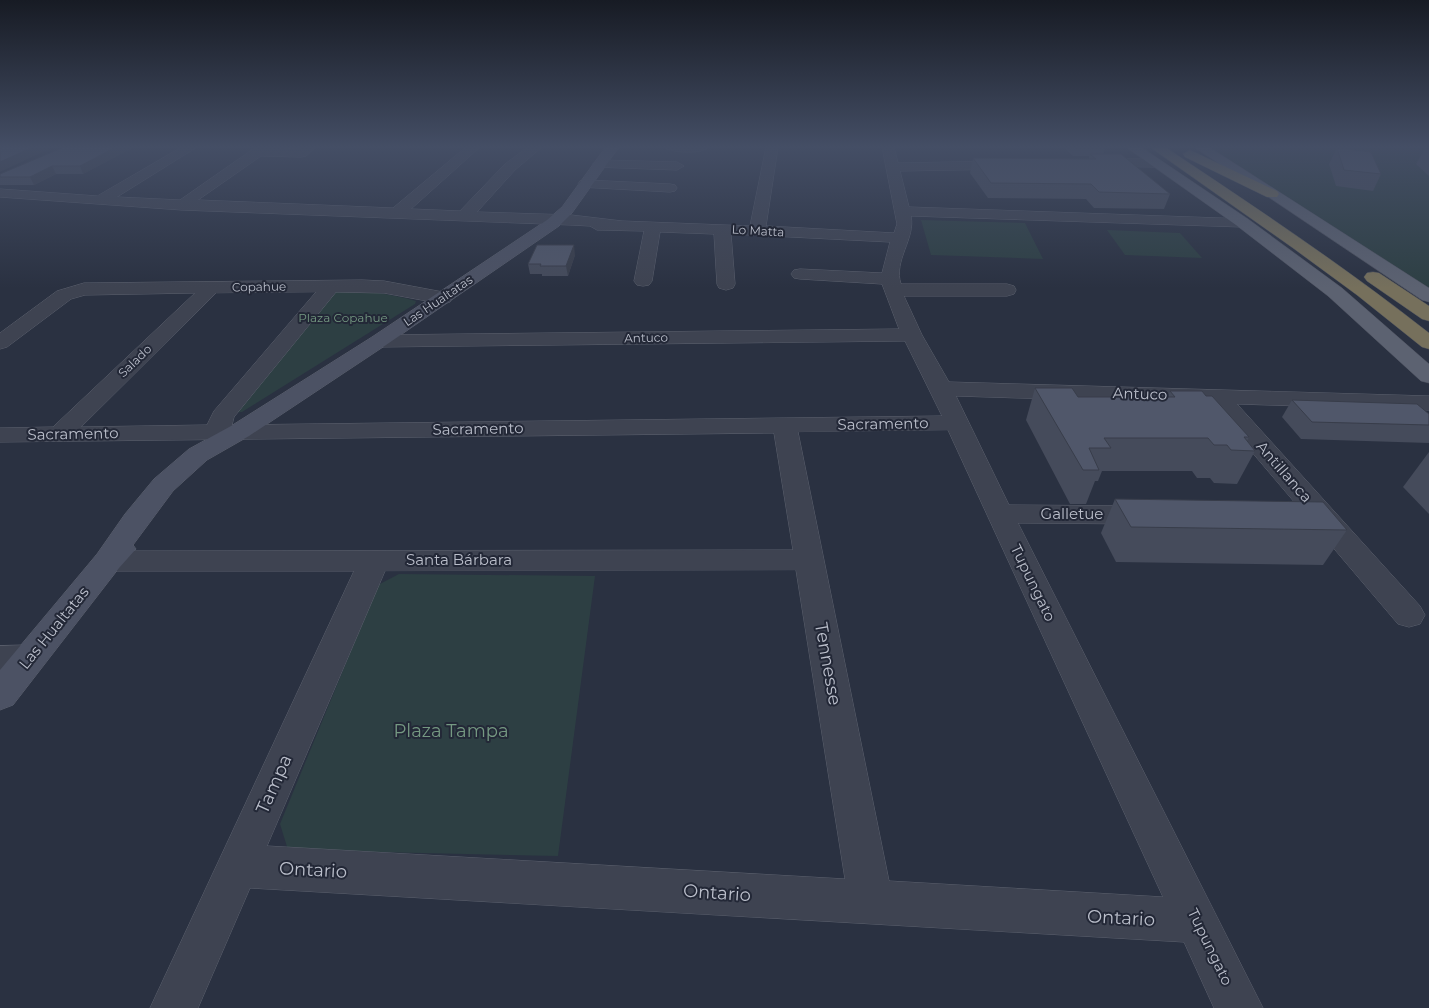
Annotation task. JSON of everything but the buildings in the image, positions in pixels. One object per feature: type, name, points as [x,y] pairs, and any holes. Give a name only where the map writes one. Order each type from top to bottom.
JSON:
[{"type":"highway","points":[[1219,194],[1299,244],[1364,291],[1429,342]]},
{"type":"highway","points":[[1249,194],[1429,315]]},
{"type":"main road","points":[[1206,194],[1335,292],[1429,376]]},
{"type":"main road","points":[[1272,194],[1429,296]]},
{"type":"street","name":"Lo Matta","points":[[14,194],[100,201],[462,217],[498,221],[616,224],[757,231],[901,224],[1242,222]]},
{"type":"street","points":[[100,201],[112,194]]},
{"type":"street","points":[[182,205],[198,194]]},
{"type":"street","points":[[396,214],[419,194]]},
{"type":"street","points":[[462,217],[484,194]]},
{"type":"street","name":"Las Hualtatas","points":[[229,432],[379,341],[555,222],[577,194]]},
{"type":"street","points":[[757,231],[764,194]]},
{"type":"street","points":[[892,284],[894,255],[901,224],[896,194]]},
{"type":"street","points":[[12,208],[39,196]]},
{"type":"street","points":[[643,281],[653,226]]},
{"type":"street","points":[[723,229],[722,239],[726,284]]},
{"type":"street","points":[[800,274],[892,284],[1007,290]]},
{"type":"street","name":"Tupungato","points":[[892,284],[912,335],[942,388],[956,423],[999,514],[1239,1008]]},
{"type":"street","name":"Las Hualtatas","points":[[0,695],[15,658],[108,561],[178,493],[237,441],[229,432],[222,416],[331,286]]},
{"type":"street","name":"Salado","points":[[59,435],[212,287]]},
{"type":"street","name":"Copahue","points":[[0,343],[61,298],[74,292],[89,289],[384,287],[443,298]]},
{"type":"street","name":"Antuco","points":[[379,341],[912,335]]},
{"type":"street","name":"Antuco","points":[[942,388],[1429,403]]},
{"type":"street","name":"Antillanca","points":[[1218,397],[1410,615]]},
{"type":"street","name":"Sacramento","points":[[0,435],[956,423]]},
{"type":"street","name":"Tennesse","points":[[784,426],[871,903]]},
{"type":"street","name":"Galletue","points":[[999,514],[1176,515]]},
{"type":"street","points":[[1284,516],[1324,517]]},
{"type":"street","name":"Santa Bárbara","points":[[108,561],[809,560]]},
{"type":"street","name":"Tampa","points":[[174,1008],[374,561]]},
{"type":"street","name":"Ontario","points":[[238,866],[1168,920],[1196,920]]},
{"type":"green space","points":[[1276,194],[1429,194],[1429,295]]},
{"type":"green space","points":[[921,220],[1025,223],[1043,259],[931,255]]},
{"type":"green space","points":[[1107,230],[1180,233],[1202,258],[1125,255]]},
{"type":"green space","name":"Plaza Copahue","points":[[331,290],[374,292],[416,301],[415,304],[242,412],[230,413]]},
{"type":"green space","name":"Plaza Tampa","points":[[399,574],[595,576],[558,856],[288,850],[280,824],[378,585]]}]
